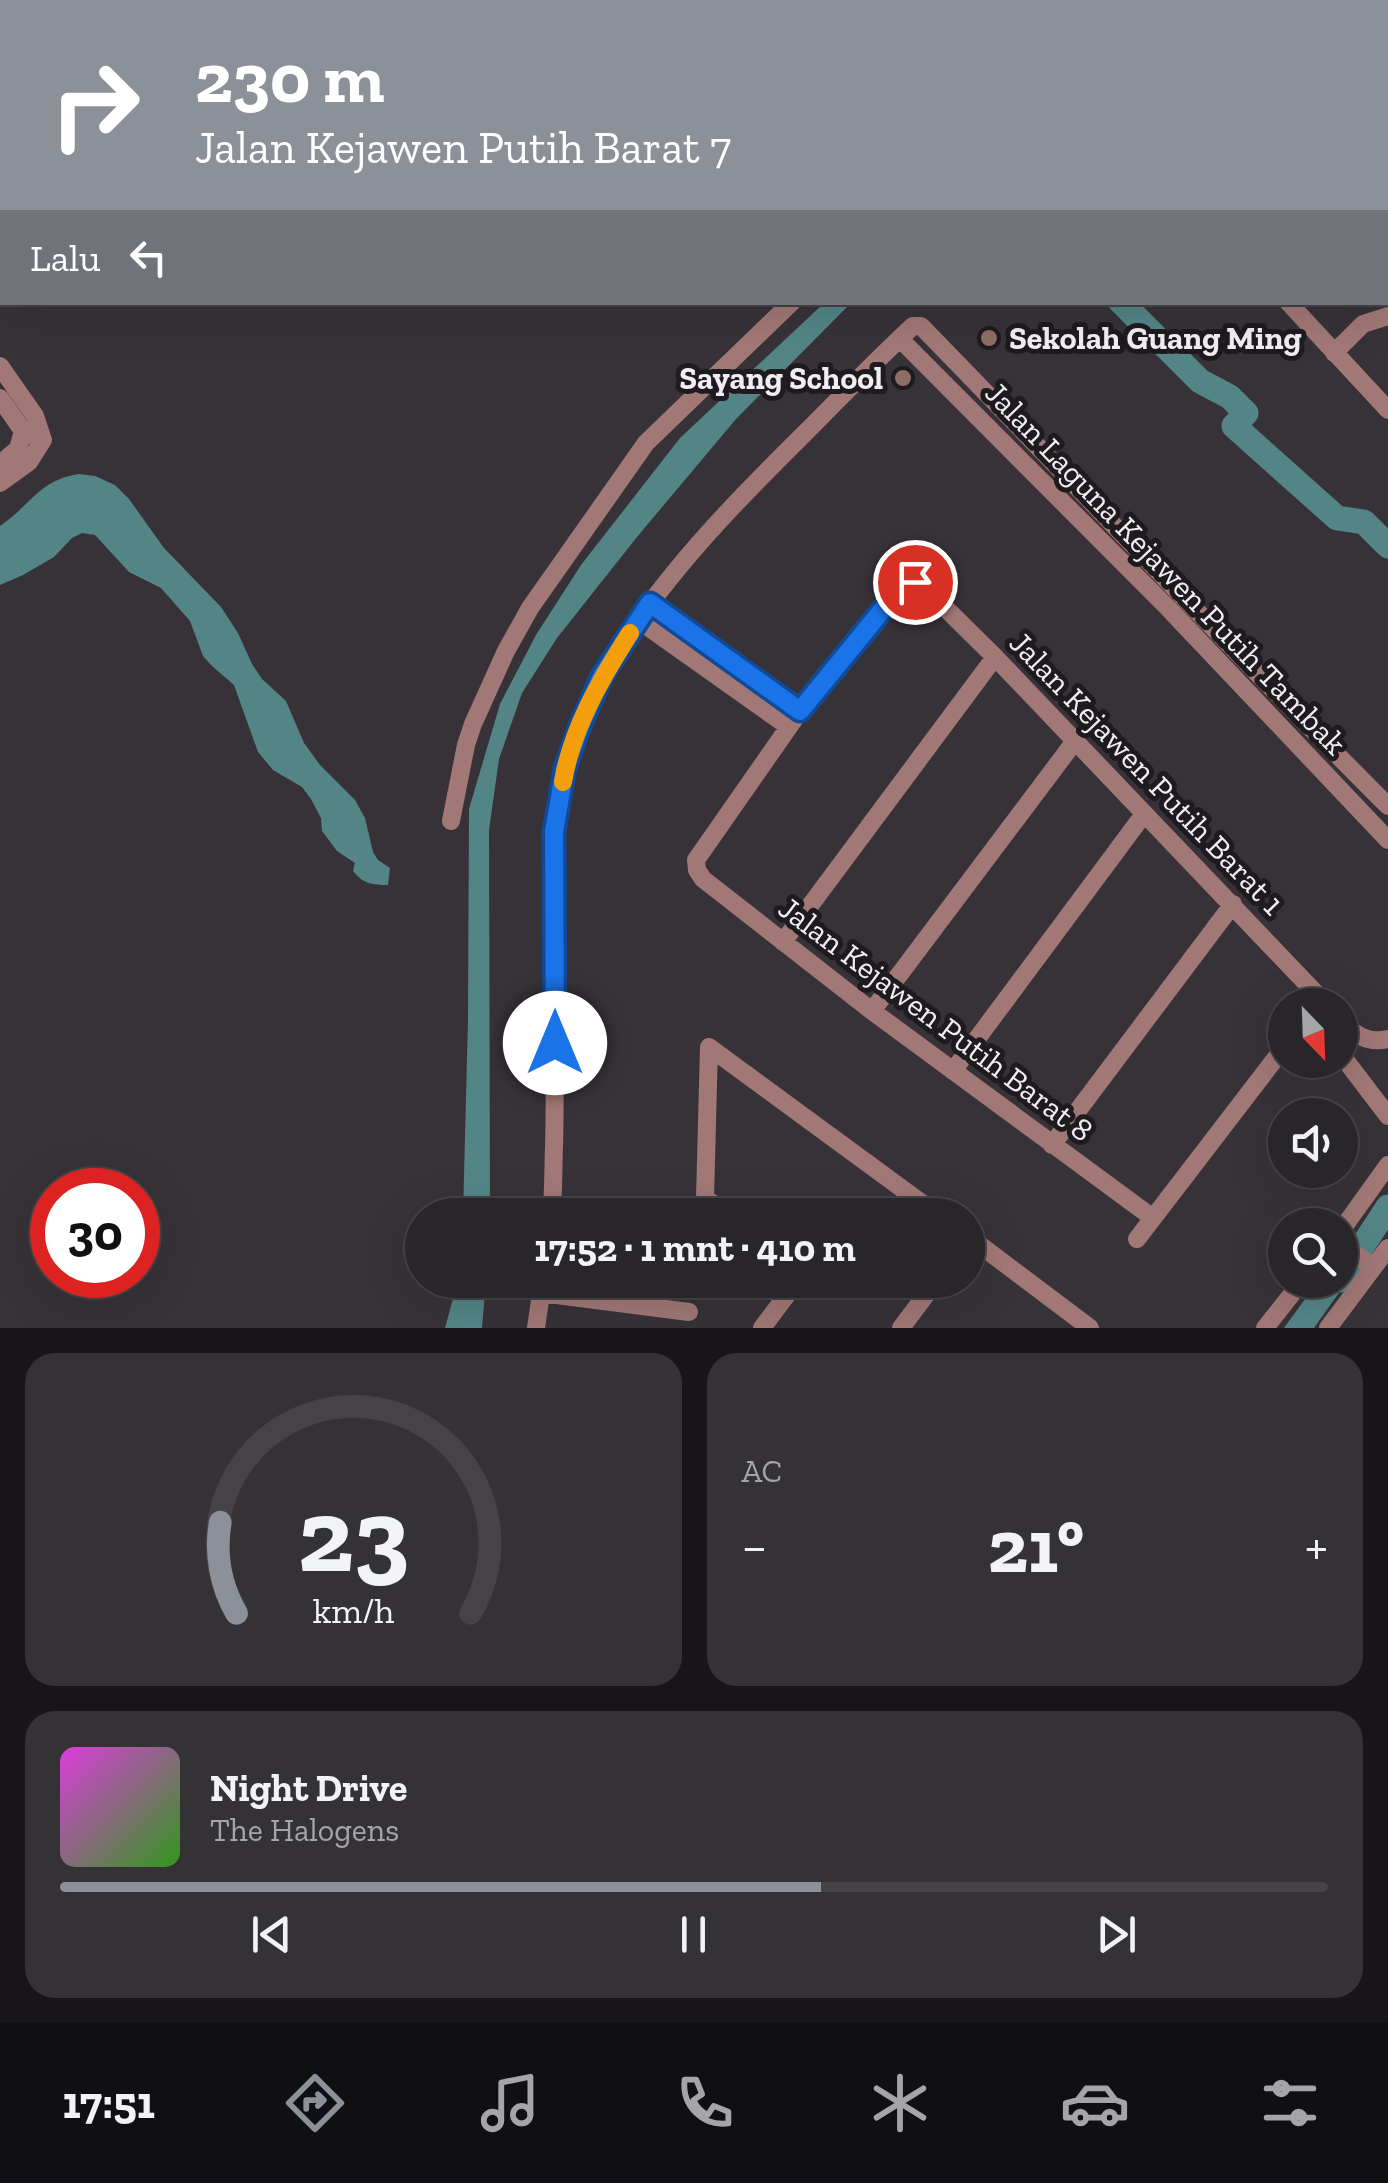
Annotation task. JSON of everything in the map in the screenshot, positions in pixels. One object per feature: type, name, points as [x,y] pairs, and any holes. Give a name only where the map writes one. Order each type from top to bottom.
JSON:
[{"type":"street","points":[[451,821],[470,734],[506,651],[530,608],[646,443],[789,305]]},
{"type":"street","points":[[1291,305],[1388,410]]},
{"type":"street","points":[[1334,353],[1384,305]]},
{"type":"street","points":[[1363,324],[1388,316]]},
{"type":"street","name":"Jalan Laguna Kejawen Putih Tambak","points":[[1388,806],[921,326],[913,326],[900,339],[1168,609],[1388,840]]},
{"type":"street","points":[[552,1198],[554,832],[565,768],[580,726],[602,676],[650,603],[732,505],[900,339]]},
{"type":"street","points":[[0,366],[36,416],[43,440],[29,462],[0,483]]},
{"type":"street","points":[[0,398],[23,431],[43,440]]},
{"type":"street","points":[[0,464],[18,450],[23,431]]},
{"type":"street","name":"Jalan Kejawen Putih Barat 1","points":[[800,711],[897,592],[906,584],[921,584],[1312,988]]},
{"type":"street","points":[[638,620],[789,728],[800,711],[650,603]]},
{"type":"street","points":[[783,942],[995,657]]},
{"type":"street","points":[[719,678],[730,661]]},
{"type":"street","points":[[1252,698],[1266,683]]},
{"type":"street","name":"Jalan Kejawen Putih Barat 8","points":[[789,728],[696,860],[703,879],[872,1011],[1153,1218]]},
{"type":"street","points":[[872,1011],[1074,741]]},
{"type":"street","points":[[953,1071],[1144,814]]},
{"type":"street","points":[[1052,1145],[1233,904]]},
{"type":"street","points":[[1302,978],[1305,988]]},
{"type":"street","points":[[1358,1036],[1365,1040],[1388,1038]]},
{"type":"street","points":[[704,1198],[708,1047],[915,1198]]},
{"type":"street","points":[[1137,1239],[1268,1068]]},
{"type":"street","points":[[1358,1077],[1388,1116]]},
{"type":"street","points":[[1358,1213],[1388,1165]]},
{"type":"street","points":[[1328,1328],[1369,1264],[1388,1248]]},
{"type":"street","points":[[985,1250],[1090,1328]]},
{"type":"street","points":[[1358,1255],[1369,1264]]},
{"type":"street","points":[[536,1328],[540,1298]]},
{"type":"street","points":[[599,1298],[688,1320]]},
{"type":"street","points":[[630,1298],[630,1304]]},
{"type":"street","points":[[762,1328],[784,1298]]},
{"type":"street","points":[[902,1328],[924,1298]]},
{"type":"street","points":[[1265,1328],[1289,1298]]},
{"type":"street","points":[[1055,1328],[1068,1311]]},
{"type":"water","points":[[822,305],[849,305],[736,419],[557,638],[522,693],[499,759],[489,830],[490,1198],[463,1198],[469,809],[500,704],[536,635],[581,565],[680,438]]},
{"type":"water","points":[[79,474],[115,485],[164,548],[221,607],[262,679],[286,701],[304,743],[355,800],[365,818],[373,852],[390,868],[388,885],[369,883],[353,871],[355,863],[337,851],[322,831],[321,818],[302,787],[273,770],[258,752],[234,685],[203,656],[190,621],[161,588],[129,572],[95,535],[82,533],[72,538],[54,557],[0,585],[0,526],[54,482]]},
{"type":"water","points":[[453,1298],[484,1298],[482,1328],[445,1328]]},
{"type":"water","points":[[1306,1298],[1335,1298],[1314,1328],[1284,1328]]},
{"type":"waterway","points":[[1124,305],[1200,381],[1230,397],[1246,413],[1234,426],[1337,518],[1364,522],[1388,546]]},
{"type":"waterway","points":[[1358,1253],[1388,1207]]},
{"type":"slow traffic","points":[[563,782],[580,726],[602,676],[630,633]]},
{"type":"place","name":"Sekolah Guang Ming","points":[[989,338]]},
{"type":"place","name":"Sayang School","points":[[903,378]]},
{"type":"route","points":[[555,1043],[554,832],[565,768],[602,676],[650,603],[800,711],[897,592],[915,582]]}]
